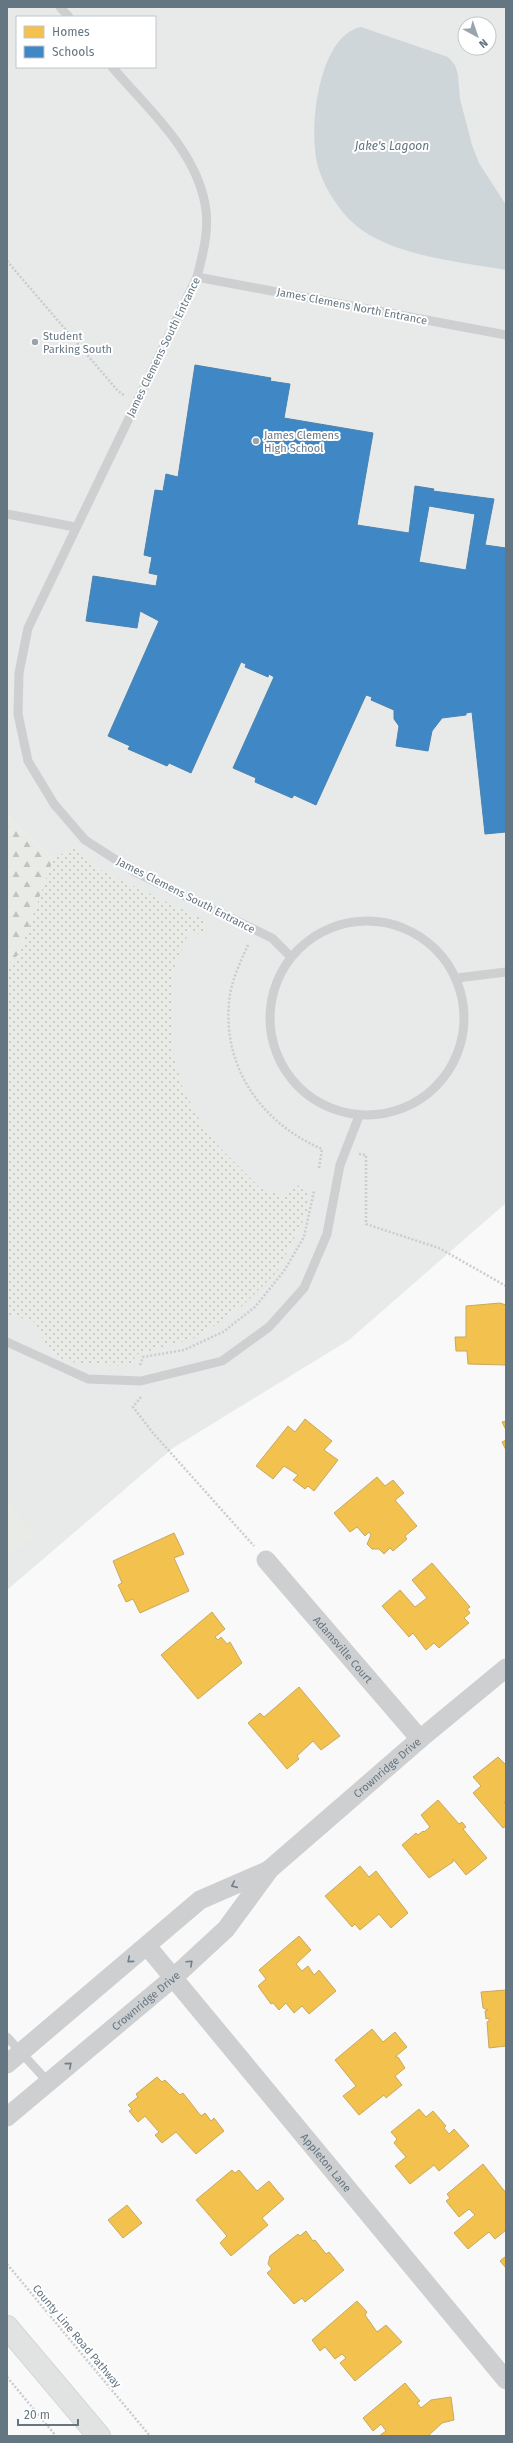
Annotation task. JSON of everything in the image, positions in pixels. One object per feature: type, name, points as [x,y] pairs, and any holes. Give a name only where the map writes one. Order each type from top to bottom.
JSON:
[{"type":"main road","points":[[7,2327],[99,2436]]},
{"type":"street","name":"Adamsville Court","points":[[266,1560],[420,1739]]},
{"type":"street","name":"Crownridge Drive","points":[[7,2117],[174,1978],[226,1929],[270,1869],[420,1739],[506,1668]]},
{"type":"street","name":"Crownridge Drive","points":[[14,2058],[200,1900],[270,1869]]},
{"type":"street","name":"Appleton Lane","points":[[147,1946],[506,2380]]},
{"type":"lane","points":[[60,7],[68,16]]},
{"type":"lane","name":"James Clemens South Entrance","points":[[113,68],[180,146],[197,174],[206,205],[205,242],[198,276],[75,527],[28,628],[19,673],[18,714],[28,761],[54,804],[85,840],[135,872],[272,938],[291,957]]},
{"type":"lane","name":"James Clemens North Entrance","points":[[198,276],[506,335]]},
{"type":"lane","points":[[7,514],[75,527]]},
{"type":"lane","points":[[380,921],[417,934],[438,950],[457,978],[465,1011],[462,1044],[447,1074],[424,1098],[393,1112],[359,1116],[330,1109],[304,1093],[285,1071],[273,1043],[270,1013],[276,984],[291,957],[316,935],[347,923],[380,921]]},
{"type":"lane","points":[[457,978],[506,972]]},
{"type":"lane","points":[[7,1342],[88,1379],[140,1381],[222,1361],[269,1327],[304,1288],[327,1234],[340,1165],[359,1116]]},
{"type":"lane","points":[[7,2037],[14,2058],[48,2082]]},
{"type":"path","points":[[7,261],[118,391],[124,394]]},
{"type":"path","points":[[248,945],[236,971],[228,1002],[229,1041],[238,1071],[253,1094],[272,1116],[301,1140],[328,1150]]},
{"type":"path","points":[[320,1168],[322,1149]]},
{"type":"path","points":[[358,1154],[366,1155],[366,1224],[439,1248],[506,1286]]},
{"type":"path","points":[[140,1365],[143,1357],[184,1350],[224,1332],[255,1307],[284,1271],[304,1237],[314,1191]]},
{"type":"path","points":[[141,1397],[133,1407],[266,1560]]},
{"type":"path","name":"County Line Road Pathway","points":[[7,2264],[150,2436]]},
{"type":"path","points":[[7,2377],[56,2436]]},
{"type":"shaded area","name":"James Clemens High School","points":[[7,7],[506,7],[506,1203],[349,1340],[173,1448],[7,1590],[7,965],[19,954],[53,859],[7,815]]},
{"type":"green space","points":[[7,815],[53,859],[19,954],[7,965]]},
{"type":"green space","points":[[73,848],[104,872],[205,920],[205,935],[189,931],[172,973],[172,1049],[182,1086],[201,1123],[220,1148],[259,1187],[284,1196],[299,1185],[307,1189],[308,1211],[277,1272],[241,1307],[198,1337],[135,1355],[133,1365],[82,1364],[64,1359],[53,1353],[44,1340],[35,1322],[7,1314],[7,965],[19,954],[53,859]]},
{"type":"green space","points":[[7,1501],[36,1535],[7,1559]]},
{"type":"water","name":"Jake's Lagoon","points":[[361,27],[448,57],[455,65],[458,75],[460,99],[472,145],[479,163],[506,205],[506,270],[444,260],[400,249],[362,230],[347,217],[331,195],[321,176],[316,154],[314,135],[315,112],[319,89],[325,67],[334,48],[346,34]]},
{"type":"building: Homes","points":[[500,1303],[506,1305],[506,1365],[468,1364],[467,1351],[456,1351],[455,1337],[466,1337],[466,1306]]},
{"type":"building: Homes","points":[[305,1419],[332,1441],[324,1450],[338,1460],[314,1491],[308,1486],[305,1489],[293,1480],[298,1475],[284,1466],[273,1479],[256,1466],[288,1426],[295,1432]]},
{"type":"building: Homes","points":[[506,1421],[506,1430],[502,1422]]},
{"type":"building: Homes","points":[[506,1440],[506,1450],[502,1442]]},
{"type":"building: Homes","points":[[377,1477],[385,1486],[393,1480],[404,1493],[395,1500],[417,1526],[405,1536],[407,1539],[393,1551],[390,1548],[384,1554],[379,1549],[372,1549],[367,1544],[371,1535],[369,1532],[365,1536],[357,1527],[350,1532],[334,1513]]},
{"type":"building: Homes","points":[[174,1533],[184,1554],[174,1558],[189,1591],[140,1613],[133,1599],[126,1602],[118,1585],[122,1583],[113,1561]]},
{"type":"building: Homes","points":[[432,1563],[470,1607],[467,1609],[470,1613],[464,1618],[469,1623],[439,1648],[434,1643],[426,1650],[413,1633],[409,1637],[382,1606],[400,1590],[415,1607],[427,1598],[412,1580]]},
{"type":"building: Homes","points":[[212,1612],[225,1629],[215,1637],[218,1640],[221,1637],[227,1644],[230,1642],[242,1663],[198,1699],[161,1655]]},
{"type":"building: Homes","points":[[299,1687],[340,1736],[321,1750],[313,1741],[297,1756],[299,1759],[287,1769],[248,1723],[260,1713],[264,1717]]},
{"type":"building: Homes","points":[[498,1757],[505,1764],[506,1763],[506,1802],[504,1802],[506,1805],[506,1826],[503,1828],[473,1793],[481,1786],[473,1777]]},
{"type":"building: Homes","points":[[438,1800],[459,1824],[462,1822],[466,1827],[463,1829],[487,1858],[466,1875],[453,1859],[453,1862],[429,1878],[402,1845],[416,1833],[418,1835],[430,1827],[421,1815]]},
{"type":"building: Homes","points":[[360,1866],[369,1877],[376,1871],[408,1913],[391,1928],[379,1914],[360,1930],[355,1924],[352,1927],[325,1896]]},
{"type":"building: Homes","points":[[299,1936],[311,1950],[296,1964],[302,1971],[308,1966],[314,1975],[319,1970],[336,1991],[309,2014],[302,2006],[294,2013],[286,2003],[279,2010],[273,2003],[271,2004],[258,1986],[266,1979],[259,1970]]},
{"type":"building: Homes","points":[[506,1990],[506,2046],[489,2048],[487,2022],[489,2021],[489,2018],[486,2019],[485,2011],[488,2010],[483,2008],[481,1992]]},
{"type":"building: Homes","points":[[372,2029],[383,2042],[395,2032],[407,2047],[395,2057],[398,2057],[405,2068],[395,2076],[402,2085],[386,2098],[384,2095],[359,2115],[343,2096],[356,2086],[335,2060]]},
{"type":"building: Homes","points":[[157,2077],[162,2082],[165,2080],[180,2095],[183,2093],[201,2116],[205,2113],[211,2121],[214,2118],[224,2131],[196,2154],[176,2132],[162,2143],[155,2135],[159,2132],[145,2116],[138,2122],[129,2111],[132,2109],[128,2105],[138,2097],[136,2094]]},
{"type":"building: Homes","points":[[419,2109],[426,2117],[433,2111],[446,2126],[444,2128],[449,2134],[454,2129],[469,2146],[439,2171],[434,2165],[410,2184],[395,2166],[406,2157],[394,2143],[397,2139],[391,2132]]},
{"type":"building: Homes","points":[[483,2164],[506,2193],[506,2230],[495,2239],[489,2232],[468,2249],[454,2233],[475,2215],[469,2209],[459,2217],[446,2201],[450,2198],[447,2194]]},
{"type":"building: Homes","points":[[232,2170],[235,2173],[239,2170],[257,2191],[269,2181],[284,2199],[262,2218],[268,2225],[231,2256],[220,2243],[227,2236],[196,2200]]},
{"type":"building: Homes","points":[[127,2205],[142,2223],[123,2238],[108,2220]]},
{"type":"building: Homes","points":[[306,2231],[313,2241],[315,2240],[326,2254],[329,2252],[344,2270],[305,2302],[302,2298],[294,2304],[267,2273],[272,2269],[268,2264],[270,2256],[298,2234],[300,2236]]},
{"type":"building: Homes","points":[[506,2256],[506,2268],[500,2261]]},
{"type":"building: Homes","points":[[357,2301],[367,2312],[365,2315],[377,2332],[386,2325],[402,2342],[355,2381],[340,2363],[346,2358],[342,2354],[335,2359],[325,2347],[320,2351],[312,2340]]},
{"type":"building: Homes","points":[[405,2383],[420,2401],[417,2403],[421,2408],[431,2400],[451,2397],[454,2420],[442,2423],[428,2436],[379,2436],[386,2431],[381,2424],[373,2431],[363,2418]]},
{"type":"building: Schools","name":"James Clemens High School","points":[[195,365],[271,378],[270,381],[290,384],[284,418],[373,433],[357,525],[409,533],[415,486],[434,489],[433,491],[494,499],[485,545],[506,548],[506,832],[485,834],[472,712],[466,713],[466,715],[442,718],[432,731],[428,751],[396,746],[399,726],[394,719],[394,710],[371,700],[372,697],[366,695],[316,805],[294,795],[292,798],[255,782],[256,778],[233,768],[274,677],[269,674],[268,677],[245,667],[246,664],[241,662],[191,773],[169,763],[167,766],[128,749],[130,746],[108,736],[159,621],[140,611],[137,628],[86,621],[93,576],[156,586],[158,575],[149,573],[152,557],[144,555],[155,490],[163,491],[166,474],[178,477]],"holes":[[[429,506],[475,514],[466,570],[419,562]]]},
{"type":"place","name":"Student Parking South","points":[[35,342]]},
{"type":"place","name":"James Clemens High School","points":[[256,441]]}]
